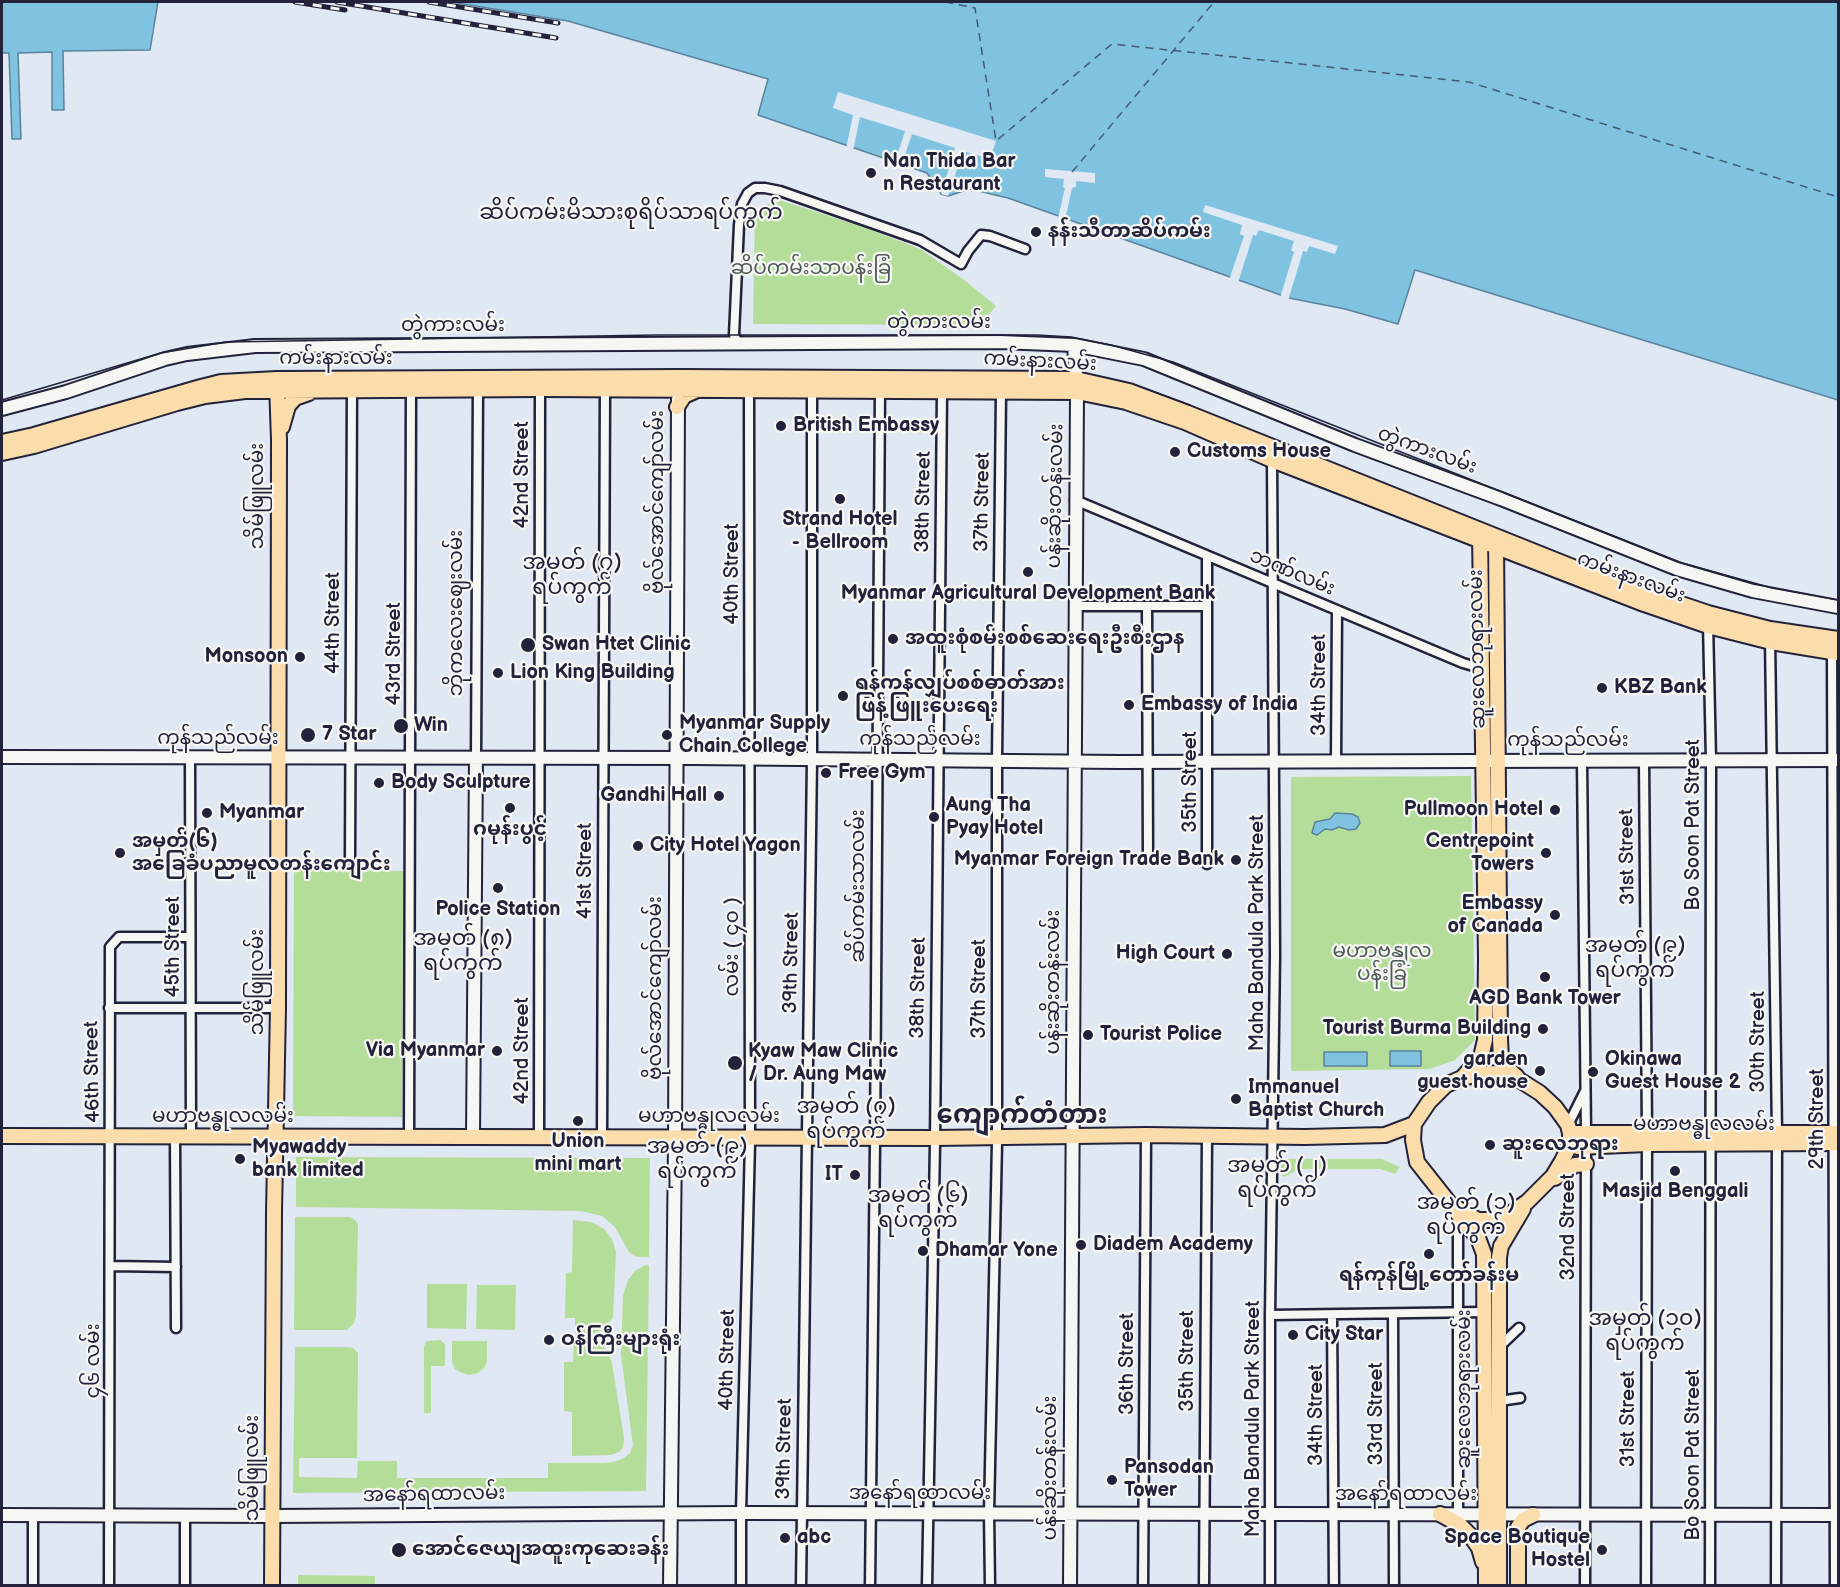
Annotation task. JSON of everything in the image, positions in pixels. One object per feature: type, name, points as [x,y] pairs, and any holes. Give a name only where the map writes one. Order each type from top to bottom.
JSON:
[{"type":"main road","name":"တွဲကားလမ်း","points":[[2,409],[66,392],[165,359],[187,354],[255,346],[1000,342],[1074,345],[1144,359],[1355,445],[1501,499],[1677,569],[1791,600],[1839,607]]},
{"type":"main road","name":"ပန်းဆိုးတန်းလမ်း","points":[[1070,1586],[1076,386],[1074,345]]},
{"type":"main road","name":"ကမ်းနားလမ်း","points":[[2,442],[34,440],[205,396],[277,385],[345,389],[411,389],[478,384],[540,389],[658,390],[679,383],[699,390],[749,390],[812,384]]},
{"type":"main road","name":"ကမ်းနားလမ်း","points":[[2,453],[34,440],[211,384],[679,383],[1076,386],[1126,402],[1186,417],[1272,454],[1646,598],[1708,619],[1770,635],[1835,646]]},
{"type":"main road","name":"ဗိုလ်အောင်ကျော်လမ်း","points":[[670,1586],[679,383]]},
{"type":"main road","name":"ကမ်းနားလမ်း","points":[[879,384],[942,391],[1001,392],[1076,386]]},
{"type":"main road","name":"သိမ်ဖြူလမ်း","points":[[272,1586],[278,1008],[279,440],[277,385]]},
{"type":"main road","points":[[279,440],[288,406],[294,398],[305,394],[345,389]]},
{"type":"main road","points":[[658,390],[672,396],[678,407]]},
{"type":"main road","points":[[678,407],[684,396],[699,390]]},
{"type":"main road","points":[[245,391],[258,393],[266,398],[279,440]]},
{"type":"main road","name":"ဆူးလေဘုရားလမ်း","points":[[1462,1078],[1481,1057],[1485,1040],[1486,959],[1480,535]]},
{"type":"main road","name":"ဆူးလေဘုရားလမ်း","points":[[1496,542],[1500,1040],[1501,1057],[1506,1067],[1521,1080]]},
{"type":"main road","name":"ကုန်သည်လမ်း","points":[[2,757],[1074,761],[1836,760]]},
{"type":"main road","name":"ဘိုကလေးဈေးလမ်း","points":[[473,1136],[476,758]]},
{"type":"main road","points":[[1481,1074],[1498,1074],[1521,1080],[1555,1107],[1569,1134],[1558,1169],[1527,1202],[1508,1217],[1491,1222],[1478,1220],[1454,1209],[1417,1162],[1413,1140],[1414,1124],[1429,1102],[1446,1085],[1462,1078],[1481,1074]]},
{"type":"main road","name":"မဟာဗန္ဓုလလမ်း","points":[[2,1136],[175,1140],[191,1136],[675,1136],[935,1141],[1073,1135],[1146,1139],[1207,1139],[1385,1135],[1414,1124]]},
{"type":"main road","name":"မဟာဗန္ဓုလလမ်း","points":[[1569,1134],[1586,1140],[1837,1138]]},
{"type":"main road","points":[[1541,1188],[1575,1165],[1586,1164]]},
{"type":"main road","name":"ဆူးလေဘုရားလမ်း","points":[[1499,1586],[1499,1257],[1501,1246],[1527,1202]]},
{"type":"main road","name":"ဆူးလေဘုရားလမ်း","points":[[1454,1209],[1482,1246],[1486,1586]]},
{"type":"main road","name":"အနော်ရထာလမ်း","points":[[2,1515],[1143,1513],[1837,1515]]},
{"type":"main road","points":[[1440,1514],[1460,1525],[1470,1535],[1479,1548],[1486,1570]]},
{"type":"main road","points":[[1518,1586],[1518,1527],[1523,1520],[1533,1515]]},
{"type":"street","points":[[738,343],[734,335],[739,225],[742,204],[748,193],[755,188],[780,191],[920,240],[962,264],[968,251],[981,235],[1025,249]]},
{"type":"street","name":"ဘိုကလေးဈေးလမ်း","points":[[476,758],[478,384]]},
{"type":"street","name":"39th Street","points":[[801,1586],[812,759],[812,384]]},
{"type":"street","name":"ဆိပ်ကမ်းသာလမ်း","points":[[870,1513],[875,1140],[879,384]]},
{"type":"street","name":"44th Street","points":[[345,389],[350,858]]},
{"type":"street","name":"43rd Street","points":[[409,1136],[411,389]]},
{"type":"street","name":"42nd Street","points":[[539,1136],[540,389]]},
{"type":"street","name":"41st Street","points":[[602,1136],[605,389]]},
{"type":"street","name":"40th Street","points":[[749,390],[749,759]]},
{"type":"street","name":"38th Street","points":[[927,1586],[935,1141],[942,391]]},
{"type":"street","name":"37th Street","points":[[990,1586],[989,1513],[997,1140],[997,760],[1001,392]]},
{"type":"street","name":"Maha Bandula Park Street","points":[[1270,1586],[1275,761],[1272,454]]},
{"type":"street","name":"ဘဏ်လမ်း","points":[[1075,500],[1482,669],[1497,669]]},
{"type":"street","name":"35th Street","points":[[1207,556],[1207,864]]},
{"type":"street","points":[[1075,606],[1208,606]]},
{"type":"street","points":[[1147,606],[1148,856]]},
{"type":"street","name":"34th Street","points":[[1336,761],[1337,610]]},
{"type":"street","name":"Bo Soon Pat Street","points":[[1708,619],[1711,760],[1710,1586]]},
{"type":"street","name":"30th Street","points":[[1770,635],[1777,1138],[1776,1586]]},
{"type":"street","name":"29th Street","points":[[1835,646],[1837,1138],[1835,1586]]},
{"type":"street","name":"45th Street","points":[[190,758],[191,1136]]},
{"type":"street","name":"လမ်း ( ၄၀ )","points":[[749,759],[750,1139]]},
{"type":"street","name":"32nd Street","points":[[1582,760],[1586,1089],[1585,1586]]},
{"type":"street","name":"31st Street","points":[[1644,760],[1647,1139],[1646,1586]]},
{"type":"street","name":"46th Street","points":[[111,1139],[110,947],[119,938],[190,937]]},
{"type":"street","points":[[109,1008],[278,1008]]},
{"type":"street","points":[[1569,1134],[1586,1089]]},
{"type":"street","name":"၄၆ လမ်း","points":[[109,1586],[111,1139]]},
{"type":"street","name":"40th Street","points":[[741,1586],[750,1139]]},
{"type":"street","name":"36th Street","points":[[1143,1586],[1146,1139]]},
{"type":"street","name":"35th Street","points":[[1204,1586],[1207,1139]]},
{"type":"street","points":[[175,1140],[176,1328]]},
{"type":"street","points":[[1454,1209],[1458,1514]]},
{"type":"street","points":[[111,1266],[176,1267]]},
{"type":"street","points":[[1270,1315],[1332,1316],[1484,1312]]},
{"type":"street","name":"33rd Street","points":[[1393,1314],[1394,1586]]},
{"type":"street","name":"34th Street","points":[[1332,1316],[1334,1586]]},
{"type":"street","points":[[1499,1348],[1520,1328]]},
{"type":"street","points":[[1499,1401],[1520,1398]]},
{"type":"street","points":[[870,1513],[870,1586]]},
{"type":"street","points":[[33,1515],[33,1586]]},
{"type":"street","points":[[185,1515],[185,1586]]},
{"type":"green space","name":"ဆိပ်ကမ်းသာပန်းခြံ","points":[[776,199],[863,227],[920,249],[963,279],[996,306],[980,325],[753,324],[755,211]]},
{"type":"green space","name":"မဟာဗန္ဓုလ ပန်းခြံ","points":[[1471,776],[1475,1040],[1455,1060],[1430,1069],[1291,1071],[1291,777]]},
{"type":"green space","points":[[294,870],[403,871],[402,1117],[293,1116]]},
{"type":"green space","points":[[296,1157],[650,1158],[649,1257],[637,1257],[629,1252],[615,1227],[602,1216],[581,1211],[296,1207]]},
{"type":"green space","points":[[1283,1159],[1382,1159],[1400,1167],[1395,1174],[1380,1169],[1299,1169],[1284,1177],[1278,1172]]},
{"type":"green space","points":[[295,1217],[349,1217],[358,1224],[356,1316],[354,1323],[347,1330],[294,1330]]},
{"type":"green space","points":[[573,1220],[591,1222],[604,1229],[612,1239],[616,1252],[613,1317],[604,1329],[595,1333],[575,1333],[575,1318],[565,1318],[566,1273],[572,1272]]},
{"type":"green space","points":[[649,1265],[646,1491],[293,1493],[295,1347],[348,1347],[358,1353],[357,1458],[299,1458],[299,1477],[357,1478],[358,1461],[397,1461],[397,1478],[548,1478],[548,1463],[604,1463],[624,1458],[630,1453],[633,1445],[621,1355],[623,1296],[628,1280],[636,1270]]},
{"type":"green space","points":[[427,1284],[467,1284],[466,1329],[427,1328]]},
{"type":"green space","points":[[477,1285],[516,1285],[515,1330],[476,1329]]},
{"type":"green space","points":[[440,1340],[445,1344],[445,1366],[431,1366],[431,1413],[424,1413],[424,1346],[427,1341]]},
{"type":"green space","points":[[452,1341],[487,1341],[487,1362],[484,1368],[478,1373],[469,1375],[455,1369],[452,1362]]},
{"type":"green space","points":[[574,1343],[602,1345],[608,1351],[612,1363],[624,1438],[623,1447],[619,1452],[611,1455],[572,1456],[572,1412],[564,1411],[564,1362],[573,1362]]},
{"type":"green space","points":[[298,1575],[375,1576],[375,1585],[298,1585]]},
{"type":"water","points":[[2,2],[158,2],[150,50],[63,51],[64,110],[52,110],[52,52],[18,53],[21,139],[12,139],[9,53],[2,53]]},
{"type":"water","points":[[451,2],[1838,2],[1838,400],[1415,270],[1398,324],[1345,309],[1289,298],[1008,198],[970,189],[948,196],[941,194],[927,173],[758,115],[768,79],[568,21]]},
{"type":"water","points":[[1335,813],[1352,814],[1358,817],[1360,823],[1356,829],[1349,830],[1339,827],[1332,830],[1325,829],[1317,835],[1312,833],[1315,822],[1330,819]]},
{"type":"water","points":[[1390,1051],[1421,1051],[1421,1066],[1390,1066]]},
{"type":"water","points":[[1324,1052],[1367,1052],[1367,1066],[1324,1066]]},
{"type":"pier","points":[[838,92],[996,141],[990,159],[963,151],[948,196],[941,194],[955,148],[912,134],[901,167],[894,165],[905,131],[860,117],[853,151],[846,149],[853,115],[833,108]]},
{"type":"pier","points":[[1045,169],[1095,173],[1095,183],[1076,181],[1076,187],[1072,188],[1065,220],[1058,218],[1065,188],[1063,187],[1064,179],[1045,177]]},
{"type":"pier","points":[[1205,205],[1338,246],[1335,254],[1309,246],[1307,252],[1303,251],[1288,301],[1280,298],[1294,252],[1291,250],[1294,241],[1259,230],[1256,236],[1253,235],[1238,283],[1229,280],[1244,236],[1240,234],[1242,225],[1203,212]]},
{"type":"ferry route","points":[[945,2],[975,8],[996,141],[1112,44],[1469,82],[1838,197]]},
{"type":"ferry route","points":[[1072,172],[1214,2]]},
{"type":"tram line","points":[[2,400],[161,353],[226,342],[657,335],[1037,335],[1071,337],[1173,362],[1682,563],[1772,588],[1838,600]]},
{"type":"railway","points":[[295,2],[345,10]]},
{"type":"railway","points":[[337,2],[556,38]]},
{"type":"railway","points":[[429,2],[558,23]]},
{"type":"place","name":"Nan Thida Bar n Restaurant","points":[[871,173]]},
{"type":"place","name":"နန်းသီတာဆိပ်ကမ်း","points":[[1036,232]]},
{"type":"place","name":"British Embassy","points":[[781,426]]},
{"type":"place","name":"Customs House","points":[[1175,452]]},
{"type":"place","name":"Strand Hotel - Bellroom","points":[[840,499]]},
{"type":"place","name":"Myanmar Agricultural Development Bank","points":[[1028,572]]},
{"type":"place","name":"အထူးစုံစမ်းစစ်ဆေးရေးဦးစီးဌာန","points":[[893,639]]},
{"type":"place","name":"Swan Htet Clinic","points":[[528,645]]},
{"type":"place","name":"Monsoon","points":[[300,657]]},
{"type":"place","name":"Lion King Building","points":[[498,673]]},
{"type":"place","name":"KBZ Bank","points":[[1602,688]]},
{"type":"place","name":"ရန်ကုန်လျှပ်စစ်ဓာတ်အား ဖြန့်ဖြူးပေးရေး","points":[[843,696]]},
{"type":"place","name":"Embassy of India","points":[[1129,705]]},
{"type":"place","name":"Win","points":[[401,726]]},
{"type":"place","name":"7 Star","points":[[308,735]]},
{"type":"place","name":"Myanmar Supply Chain College","points":[[667,735]]},
{"type":"place","name":"Free Gym","points":[[826,773]]},
{"type":"place","name":"Body Sculpture","points":[[379,783]]},
{"type":"place","name":"Gandhi Hall","points":[[719,796]]},
{"type":"place","name":"ဂမုန်းပွင့်","points":[[510,808]]},
{"type":"place","name":"Pullmoon Hotel","points":[[1555,810]]},
{"type":"place","name":"Myanmar","points":[[207,813]]},
{"type":"place","name":"Aung Tha Pyay Hotel","points":[[934,817]]},
{"type":"place","name":"City Hotel Yagon","points":[[638,846]]},
{"type":"place","name":"အမှတ်(၆) အခြေခံပညာမူလတန်းကျောင်း","points":[[120,853]]},
{"type":"place","name":"Centrepoint Towers","points":[[1546,853]]},
{"type":"place","name":"Myanmar Foreign Trade Bank","points":[[1236,860]]},
{"type":"place","name":"Police Station","points":[[498,888]]},
{"type":"place","name":"Embassy of Canada","points":[[1555,915]]},
{"type":"place","name":"High Court","points":[[1227,954]]},
{"type":"place","name":"AGD Bank Tower","points":[[1545,977]]},
{"type":"place","name":"Tourist Burma Building","points":[[1543,1029]]},
{"type":"place","name":"Tourist Police","points":[[1088,1035]]},
{"type":"place","name":"Via Myanmar","points":[[497,1051]]},
{"type":"place","name":"Kyaw Maw Clinic / Dr. Aung Maw","points":[[735,1063]]},
{"type":"place","name":"garden guest house","points":[[1540,1071]]},
{"type":"place","name":"Okinawa Guest House 2","points":[[1593,1072]]},
{"type":"place","name":"Immanuel Baptist Church","points":[[1236,1099]]},
{"type":"place","name":"Union mini mart","points":[[578,1121]]},
{"type":"place","name":"ဆူးလေဘုရား","points":[[1490,1145]]},
{"type":"place","name":"Myawaddy bank limited","points":[[240,1159]]},
{"type":"place","name":"Masjid Benggali","points":[[1675,1171]]},
{"type":"place","name":"IT","points":[[855,1175]]},
{"type":"place","name":"Diadem Academy","points":[[1081,1245]]},
{"type":"place","name":"Dhamar Yone","points":[[923,1251]]},
{"type":"place","name":"ရန်ကုန်မြို့တော်ခန်းမ","points":[[1429,1254]]},
{"type":"place","name":"City Star","points":[[1293,1335]]},
{"type":"place","name":"ဝန်ကြီးများရုံး","points":[[549,1340]]},
{"type":"place","name":"Pansodan Tower","points":[[1112,1480]]},
{"type":"place","name":"abc","points":[[785,1538]]},
{"type":"place","name":"အောင်ဇေယျအထူးကုဆေးခန်း","points":[[399,1550]]},
{"type":"place","name":"Space Boutique Hostel","points":[[1602,1550]]},
{"type":"district","name":"ဆိပ်ကမ်းမိသားစုရိပ်သာရပ်ကွက်","points":[[631,213]]},
{"type":"district","name":"အမှတ် (၇) ရပ်ကွက်","points":[[572,576]]},
{"type":"district","name":"အမှတ် (၈) ရပ်ကွက်","points":[[463,952]]},
{"type":"district","name":"အမှတ် (၉) ရပ်ကွက်","points":[[1635,958]]},
{"type":"district","name":"ကျောက်တံတား","points":[[1022,1116]]},
{"type":"district","name":"အမှတ် (၇) ရပ်ကွက်","points":[[846,1120]]},
{"type":"district","name":"အမှတ် (၉) ရပ်ကွက်","points":[[697,1160]]},
{"type":"district","name":"အမှတ် (၂) ရပ်ကွက်","points":[[1277,1178]]},
{"type":"district","name":"အမှတ် (၆) ရပ်ကွက်","points":[[918,1208]]},
{"type":"district","name":"အမှတ် (၁) ရပ်ကွက်","points":[[1466,1216]]},
{"type":"district","name":"အမှတ် (၁၀) ရပ်ကွက်","points":[[1645,1332]]}]
